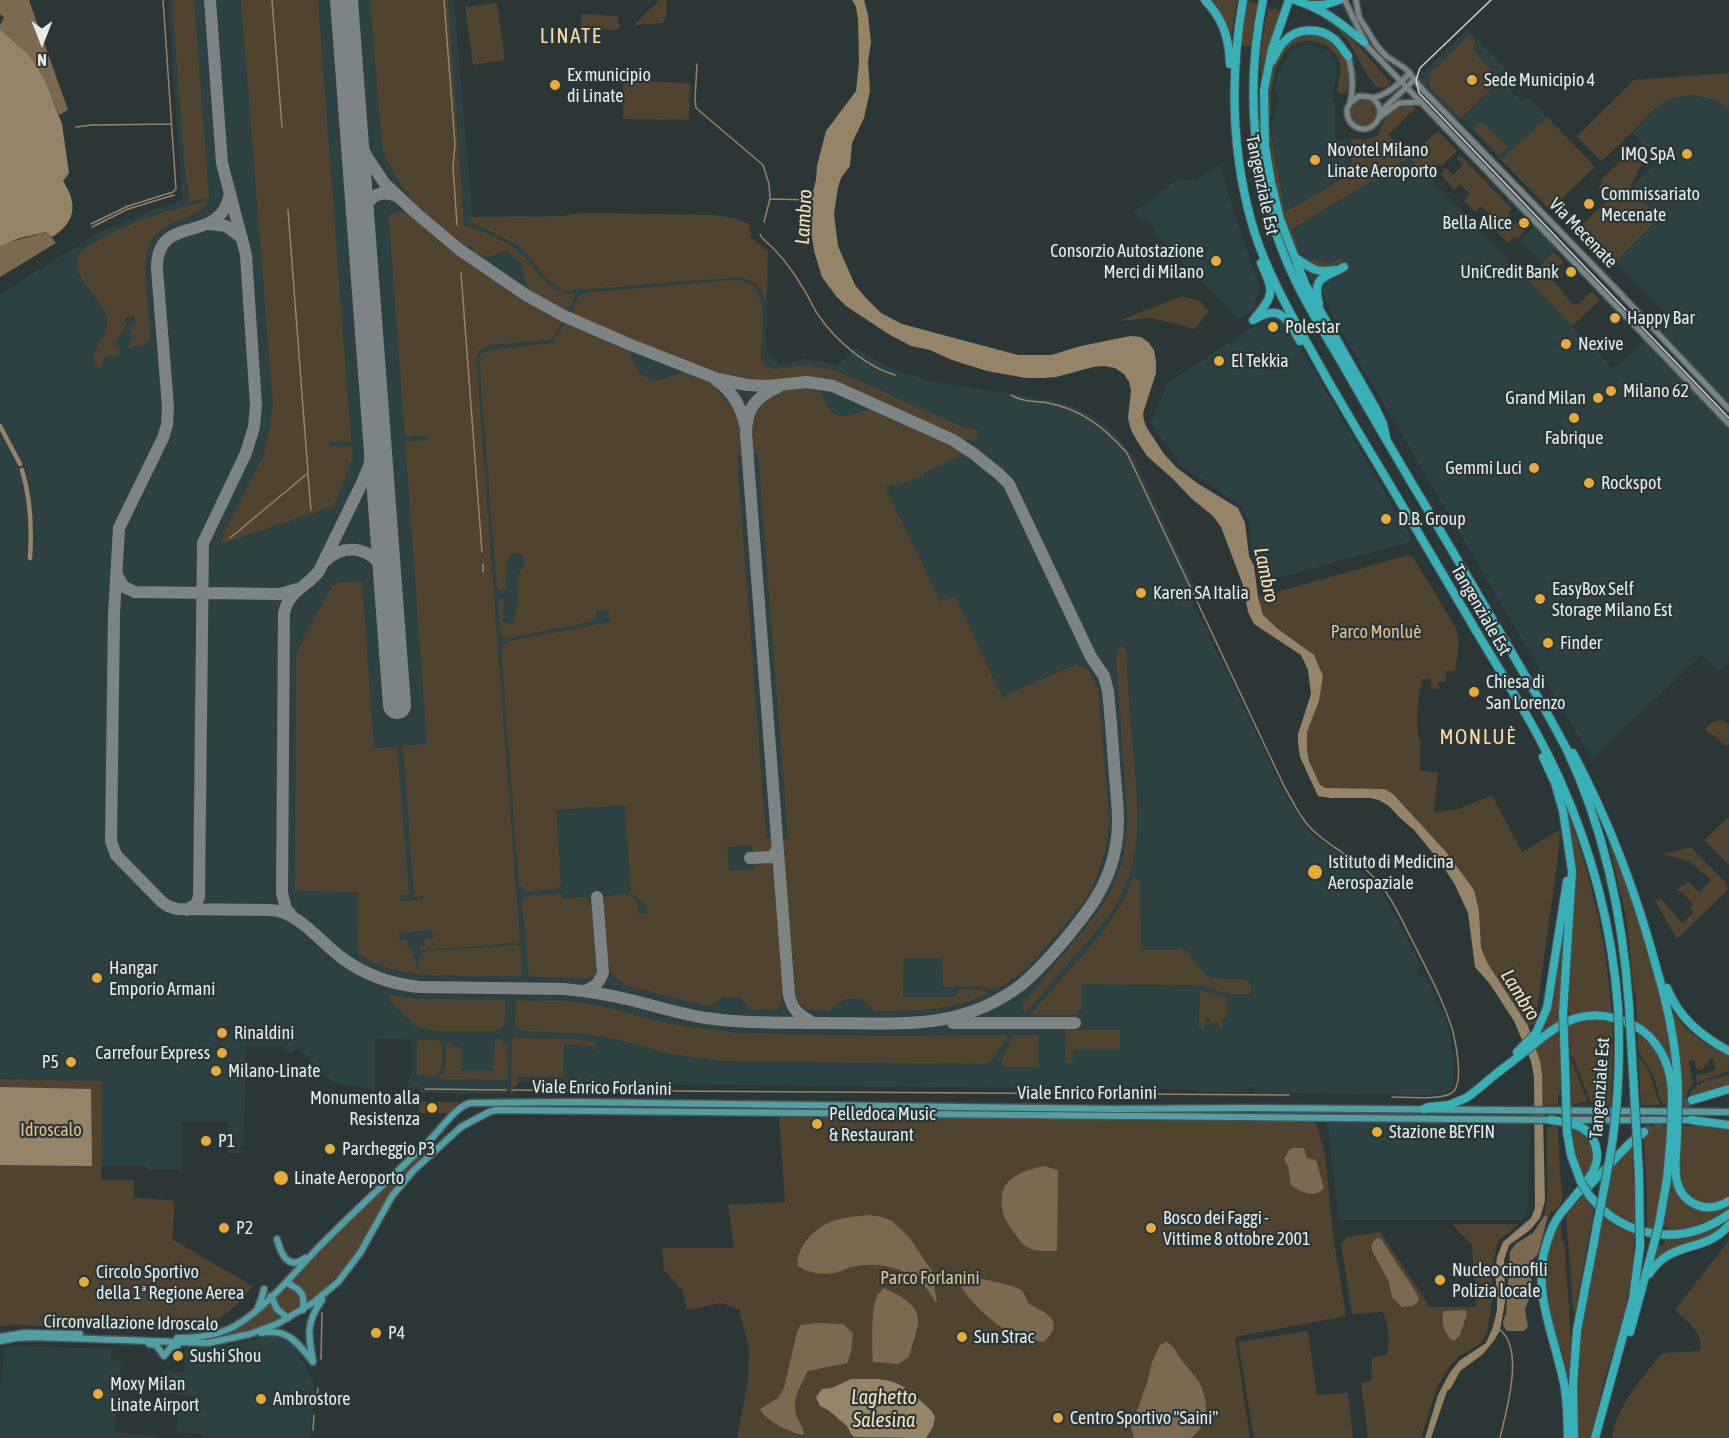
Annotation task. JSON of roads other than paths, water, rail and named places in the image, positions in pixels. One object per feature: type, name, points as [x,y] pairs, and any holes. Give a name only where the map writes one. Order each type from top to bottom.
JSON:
[{"type":"highway","points":[[1205,0],[1215,10],[1226,33],[1229,44],[1233,102]]},
{"type":"highway","name":"Tangenziale Est","points":[[1243,0],[1235,58],[1233,102],[1237,153],[1253,227],[1266,261],[1283,300],[1325,377],[1514,696],[1558,777],[1584,840],[1604,910],[1613,959],[1618,1007],[1619,1056],[1616,1118],[1577,1330],[1573,1384],[1574,1438]]},
{"type":"highway","points":[[1289,0],[1277,32],[1264,90],[1266,155],[1280,219],[1312,297],[1376,409],[1388,444]]},
{"type":"highway","points":[[1294,0],[1324,5],[1342,0]]},
{"type":"highway","points":[[1310,3],[1324,0]]},
{"type":"highway","name":"Tangenziale Est","points":[[1262,2],[1254,61],[1255,140],[1265,195],[1287,261],[1388,444],[1543,706],[1575,769],[1590,806],[1607,860],[1622,937],[1629,1006],[1640,1174],[1640,1246],[1633,1299],[1623,1347],[1610,1380],[1596,1438]]},
{"type":"highway","points":[[1310,3],[1364,42]]},
{"type":"highway","points":[[1268,67],[1284,41],[1292,35],[1312,30],[1328,34],[1336,40],[1348,56]]},
{"type":"highway","points":[[1253,227],[1252,238],[1270,289],[1268,301],[1253,320],[1272,312],[1283,316],[1325,377]]},
{"type":"highway","points":[[1294,256],[1307,267],[1319,271],[1344,267],[1322,278],[1318,283],[1317,294],[1321,312]]},
{"type":"highway","points":[[1514,696],[1548,768],[1566,823],[1572,886],[1563,1014],[1567,1132],[1573,1162],[1581,1182],[1589,1195],[1605,1212],[1618,1221],[1654,1234],[1674,1235],[1695,1231],[1714,1224],[1729,1214]]},
{"type":"highway","points":[[1543,706],[1554,717],[1602,813],[1634,891],[1654,956],[1672,1031],[1677,1071],[1674,1134],[1677,1185],[1683,1195],[1693,1203],[1704,1207],[1718,1206],[1729,1201]]},
{"type":"highway","points":[[1535,1039],[1549,999],[1567,886],[1569,855]]},
{"type":"highway","points":[[1654,956],[1669,993],[1683,1017],[1701,1034],[1729,1051]]},
{"type":"highway","points":[[1424,1109],[1461,1101],[1535,1039],[1555,1027],[1582,1017],[1604,1016],[1626,1022],[1645,1033],[1657,1047],[1670,1073],[1675,1096]]},
{"type":"highway","points":[[1692,1100],[1729,1089]]},
{"type":"highway","points":[[1549,1120],[1569,1122],[1582,1127],[1593,1138],[1598,1158],[1594,1171],[1555,1222],[1542,1262],[1542,1296],[1565,1388],[1568,1438]]},
{"type":"highway","points":[[1691,1120],[1729,1123]]},
{"type":"highway","points":[[1550,1235],[1570,1204],[1630,1143],[1644,1132]]},
{"type":"highway","points":[[1623,1347],[1643,1286],[1659,1224],[1674,1134]]},
{"type":"highway","points":[[1643,1286],[1653,1268],[1667,1254],[1710,1240],[1729,1225]]},
{"type":"main road","name":"Via Mecenate","points":[[1729,409],[1423,90],[1410,73],[1386,56],[1359,17],[1355,0],[1342,0],[1364,42],[1729,424]]},
{"type":"main road","points":[[1348,56],[1352,73],[1347,116],[1356,127],[1368,128],[1376,124],[1380,115],[1415,79]]},
{"type":"main road","points":[[1373,98],[1385,95],[1410,73]]},
{"type":"main road","points":[[1350,103],[1359,96],[1366,95],[1373,98],[1379,105],[1380,115]]},
{"type":"main road","points":[[1380,115],[1399,103],[1421,102]]},
{"type":"main road","name":"Viale Enrico Forlanini","points":[[451,1117],[468,1103],[499,1102],[1116,1109],[1729,1112]]},
{"type":"main road","name":"Viale Enrico Forlanini","points":[[489,1112],[503,1109],[1691,1120]]},
{"type":"main road","name":"Circonvallazione Idroscalo","points":[[0,1339],[35,1337],[208,1343],[240,1337],[268,1328],[303,1310],[326,1294],[356,1259],[392,1196],[414,1170],[461,1127],[489,1112]]},
{"type":"main road","name":"Circonvallazione Idroscalo","points":[[0,1339],[14,1334],[36,1332],[199,1338],[230,1328],[252,1314],[286,1282],[451,1117]]},
{"type":"main road","points":[[430,1140],[438,1141],[437,1149]]},
{"type":"main road","points":[[277,1239],[283,1257],[292,1262],[302,1261],[320,1246]]},
{"type":"main road","points":[[286,1282],[302,1294],[303,1310]]},
{"type":"main road","points":[[252,1314],[260,1304],[264,1289]]},
{"type":"main road","points":[[240,1337],[267,1332],[281,1333],[297,1342],[313,1362],[309,1337],[310,1324],[314,1311],[326,1294]]},
{"type":"main road","points":[[271,1296],[277,1310],[288,1318]]},
{"type":"main road","points":[[125,1340],[155,1344],[164,1356],[175,1345],[196,1346],[208,1343]]},
{"type":"water","points":[[852,0],[864,0],[868,15],[871,42],[868,62],[870,91],[864,118],[852,143],[850,166],[841,178],[838,187],[834,214],[838,246],[855,285],[881,313],[902,324],[1018,355],[1051,355],[1130,336],[1141,337],[1149,343],[1154,350],[1156,373],[1143,413],[1147,428],[1164,454],[1177,468],[1238,508],[1245,523],[1249,556],[1254,566],[1263,615],[1314,655],[1323,676],[1319,701],[1307,732],[1309,761],[1320,785],[1326,788],[1384,789],[1393,794],[1446,852],[1474,890],[1479,911],[1481,948],[1488,964],[1528,1026],[1540,1061],[1545,1201],[1540,1218],[1530,1230],[1509,1245],[1504,1260],[1505,1302],[1500,1330],[1483,1354],[1460,1371],[1447,1391],[1431,1438],[1425,1438],[1438,1395],[1449,1374],[1459,1361],[1486,1343],[1493,1327],[1497,1310],[1495,1272],[1497,1257],[1503,1242],[1531,1218],[1535,1208],[1534,1077],[1531,1061],[1514,1021],[1490,984],[1475,967],[1468,913],[1455,885],[1441,863],[1414,830],[1389,806],[1379,800],[1318,796],[1300,757],[1298,743],[1298,734],[1311,694],[1308,670],[1301,655],[1254,624],[1248,612],[1243,585],[1221,527],[1213,516],[1147,456],[1137,441],[1128,418],[1131,391],[1124,374],[1115,368],[1104,366],[1056,377],[1026,378],[987,371],[952,360],[930,350],[911,346],[890,335],[846,306],[822,277],[814,251],[811,200],[826,131],[856,91],[859,63],[858,19]]},
{"type":"water","points":[[0,29],[30,56],[45,80],[62,124],[69,173],[63,181],[71,197],[72,212],[66,225],[52,237],[46,232],[20,238],[0,246]]},
{"type":"water","name":"Idroscalo","points":[[0,1087],[91,1089],[92,1166],[0,1165]]},
{"type":"water","name":"Laghetto Salesina","points":[[851,1379],[888,1380],[911,1392],[935,1417],[933,1427],[926,1438],[854,1437],[847,1426],[820,1406],[816,1397],[822,1389],[832,1388]]},
{"type":"waterway","points":[[91,224],[128,206],[173,192],[176,189],[163,0]]},
{"type":"waterway","points":[[272,0],[282,127]]},
{"type":"waterway","points":[[444,0],[455,144],[453,167],[457,225]]},
{"type":"waterway","points":[[697,64],[696,108],[763,165],[769,184],[770,199]]},
{"type":"waterway","points":[[76,127],[171,124]]},
{"type":"waterway","points":[[92,227],[128,209],[174,195]]},
{"type":"waterway","name":"Lambro","points":[[764,222],[770,199],[811,200]]},
{"type":"waterway","points":[[230,538],[308,473],[288,210]]},
{"type":"waterway","points":[[760,234],[790,268],[817,313],[834,335],[863,359],[895,375]]},
{"type":"waterway","points":[[461,273],[482,552]]},
{"type":"waterway","points":[[1011,395],[1024,400],[1060,406],[1082,415],[1110,435],[1127,453],[1285,788],[1299,812],[1316,833],[1358,863],[1373,877],[1398,911],[1450,1021],[1457,1053],[1458,1079],[1454,1091],[1443,1096],[1392,1097]]},
{"type":"waterway","points":[[0,426],[20,464]]},
{"type":"waterway","points":[[22,470],[30,513],[30,558]]},
{"type":"waterway","points":[[308,475],[311,510]]},
{"type":"waterway","points":[[483,564],[483,572]]},
{"type":"waterway","points":[[425,1089],[506,1090]]},
{"type":"waterway","points":[[512,1090],[1289,1095]]},
{"type":"waterway","points":[[321,1359],[322,1313]]},
{"type":"waterway","points":[[1500,1330],[1507,1339],[1513,1366],[1500,1438]]},
{"type":"waterway","points":[[316,1403],[318,1388]]},
{"type":"waterway","points":[[313,1430],[314,1415]]},
{"type":"tunnel","points":[[1644,1132],[1692,1100]]},
{"type":"tram line","points":[[1491,0],[1420,68],[1416,80],[1419,93],[1729,418]]},
{"type":"place","name":"Sede Municipio 4","points":[[1472,80]]},
{"type":"place","name":"Ex municipio di Linate","points":[[555,85]]},
{"type":"place","name":"IMQ SpA","points":[[1687,154]]},
{"type":"place","name":"Novotel Milano Linate Aeroporto","points":[[1315,160]]},
{"type":"place","name":"Commissariato Mecenate","points":[[1589,204]]},
{"type":"place","name":"Bella Alice","points":[[1524,223]]},
{"type":"place","name":"Consorzio Autostazione Merci di Milano","points":[[1216,261]]},
{"type":"place","name":"UniCredit Bank","points":[[1571,272]]},
{"type":"place","name":"Happy Bar","points":[[1615,318]]},
{"type":"place","name":"Polestar","points":[[1273,327]]},
{"type":"place","name":"Nexive","points":[[1566,344]]},
{"type":"place","name":"El Tekkia","points":[[1219,361]]},
{"type":"place","name":"Milano 62","points":[[1611,391]]},
{"type":"place","name":"Grand Milan","points":[[1598,398]]},
{"type":"place","name":"Fabrique","points":[[1574,418]]},
{"type":"place","name":"Gemmi Luci","points":[[1534,468]]},
{"type":"place","name":"Rockspot","points":[[1589,483]]},
{"type":"place","name":"D.B. Group","points":[[1386,519]]},
{"type":"place","name":"Karen SA Italia","points":[[1141,593]]},
{"type":"place","name":"EasyBox Self Storage Milano Est","points":[[1540,599]]},
{"type":"place","name":"Finder","points":[[1548,643]]},
{"type":"place","name":"Chiesa di San Lorenzo","points":[[1474,692]]},
{"type":"place","name":"Istituto di Medicina Aerospaziale","points":[[1315,872]]},
{"type":"place","name":"Hangar Emporio Armani","points":[[97,978]]},
{"type":"place","name":"Rinaldini","points":[[222,1033]]},
{"type":"place","name":"Carrefour Express","points":[[222,1053]]},
{"type":"place","name":"P5","points":[[71,1062]]},
{"type":"place","name":"Milano-Linate","points":[[216,1071]]},
{"type":"place","name":"Monumento alla Resistenza","points":[[432,1108]]},
{"type":"place","name":"Pelledoca Music & Restaurant","points":[[817,1124]]},
{"type":"place","name":"Stazione BEYFIN","points":[[1377,1132]]},
{"type":"place","name":"P1","points":[[206,1141]]},
{"type":"place","name":"Parcheggio P3","points":[[330,1149]]},
{"type":"place","name":"Linate Aeroporto","points":[[281,1178]]},
{"type":"place","name":"P2","points":[[224,1228]]},
{"type":"place","name":"Bosco dei Faggi - Vittime 8 ottobre 2001","points":[[1151,1228]]},
{"type":"place","name":"Nucleo cinofili Polizia locale","points":[[1440,1280]]},
{"type":"place","name":"Circolo Sportivo della 1ª Regione Aerea","points":[[84,1282]]},
{"type":"place","name":"P4","points":[[376,1333]]},
{"type":"place","name":"Sun Strac","points":[[962,1337]]},
{"type":"place","name":"Sushi Shou","points":[[178,1356]]},
{"type":"place","name":"Moxy Milan Linate Airport","points":[[98,1394]]},
{"type":"place","name":"Ambrostore","points":[[261,1399]]},
{"type":"place","name":"Centro Sportivo \"Saini\"","points":[[1058,1418]]},
{"type":"district","name":"LINATE","points":[[571,36]]},
{"type":"district","name":"MONLUÈ","points":[[1478,737]]},
{"type":"park label","name":"Parco Monluè","points":[[1376,632]]},
{"type":"park label","name":"Parco Forlanini","points":[[930,1278]]}]
